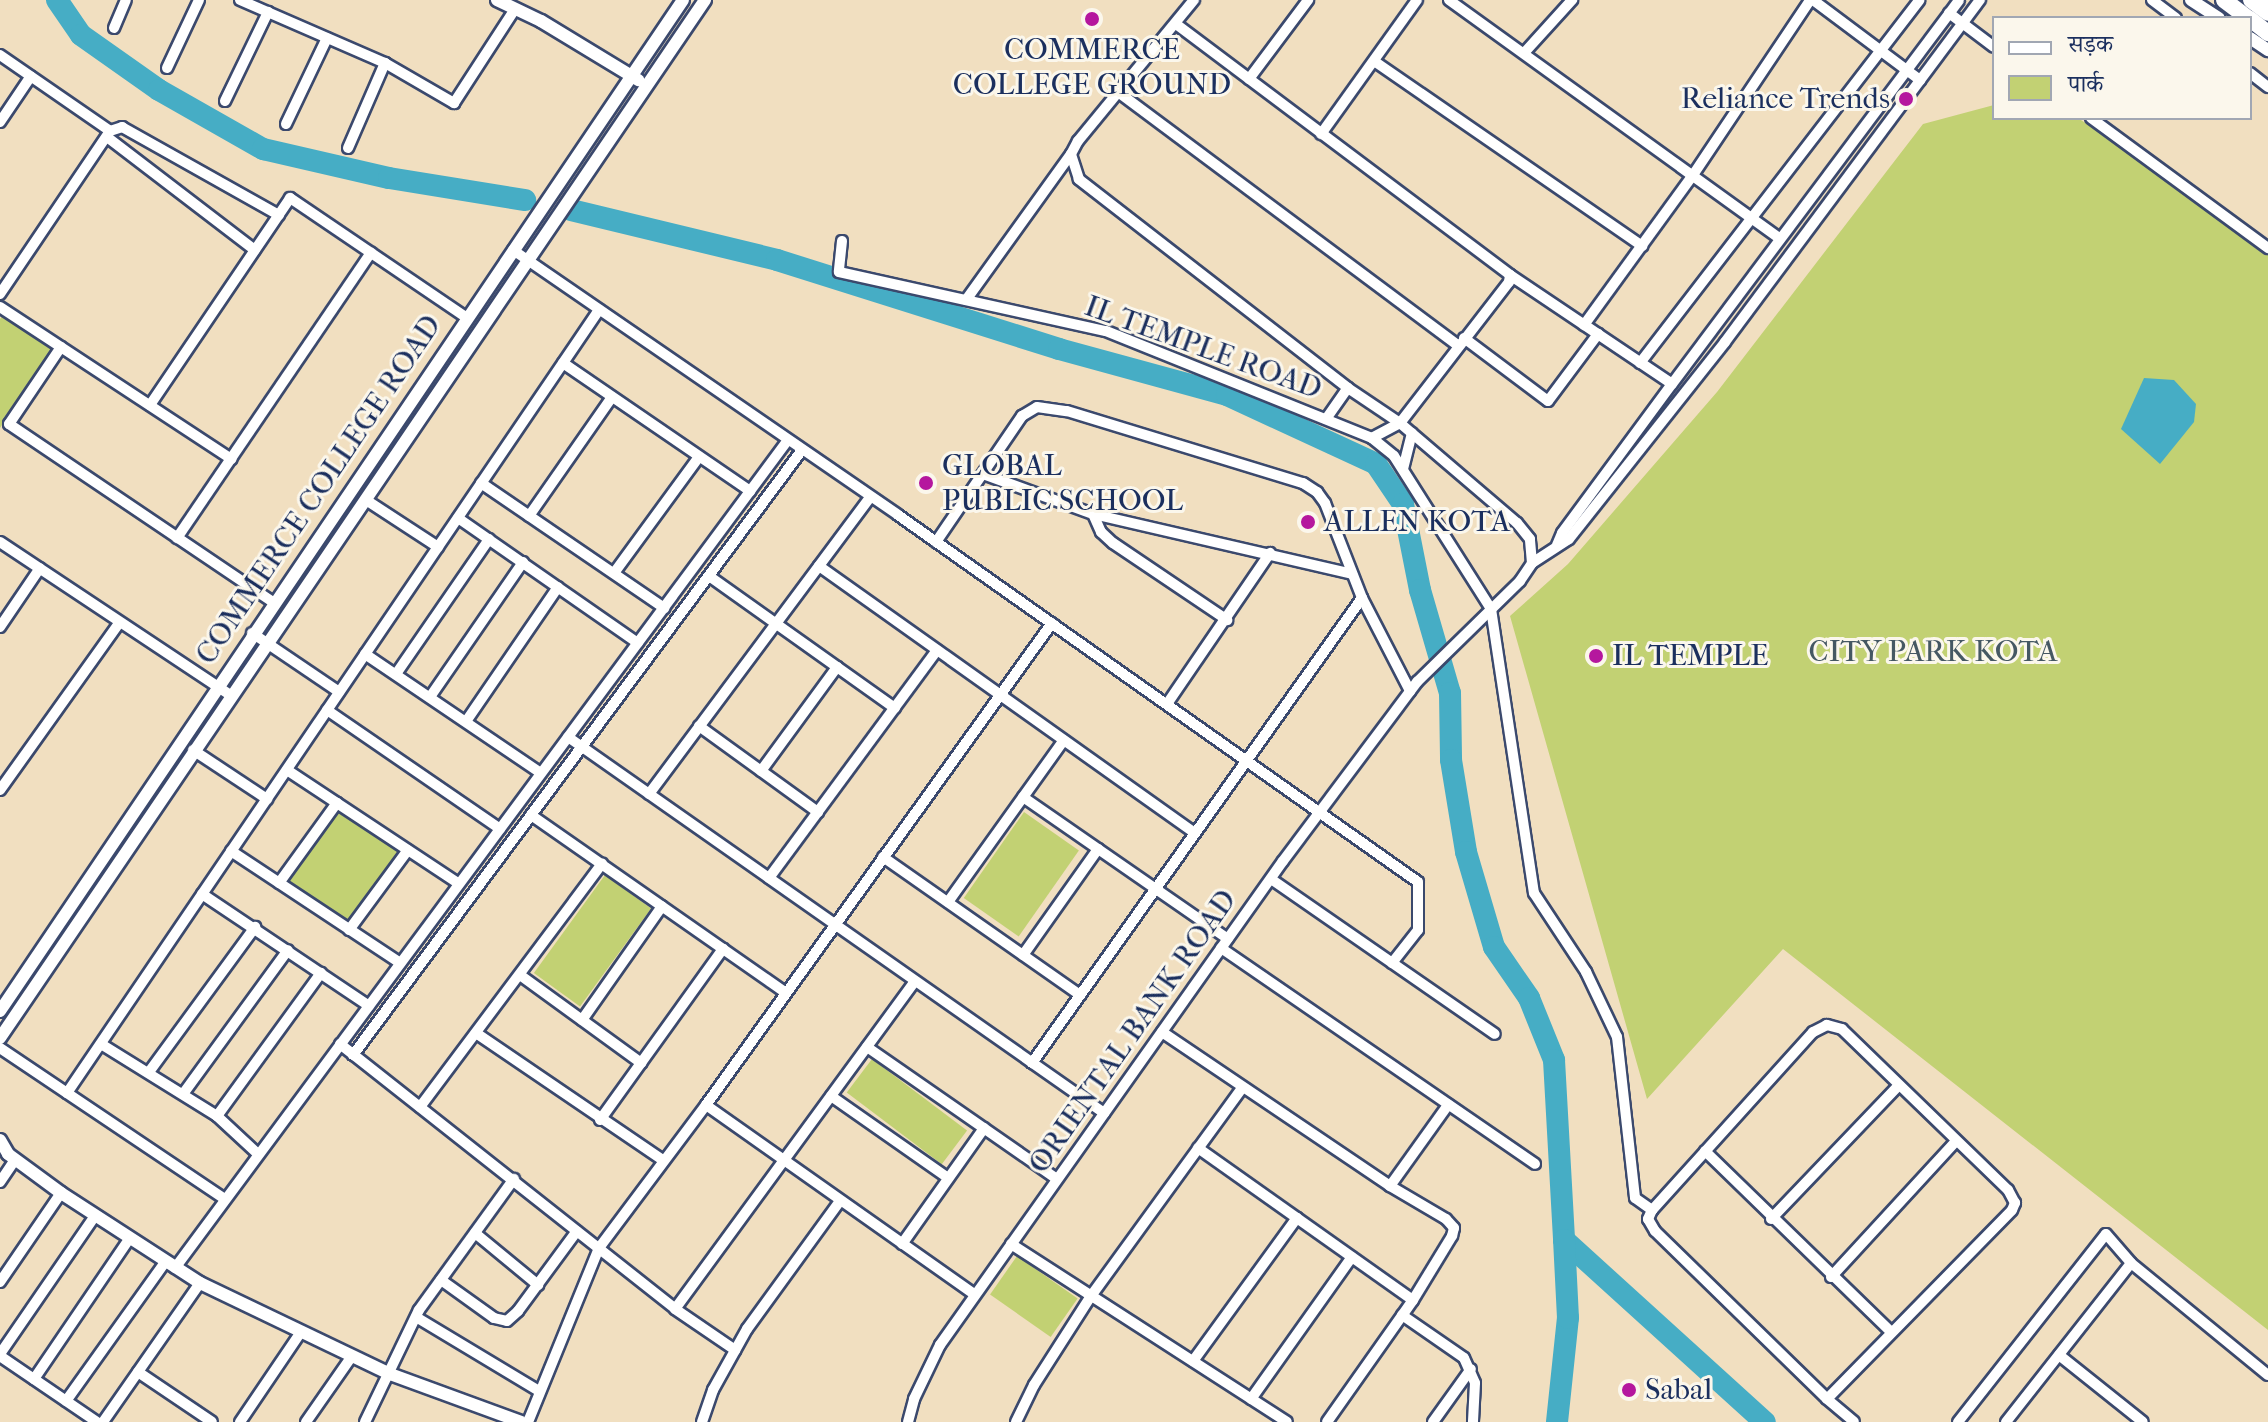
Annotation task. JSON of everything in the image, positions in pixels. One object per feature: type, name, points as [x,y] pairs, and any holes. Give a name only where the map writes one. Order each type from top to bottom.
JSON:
[{"type":"main road","points":[[2224,0],[2245,16]]},
{"type":"main road","points":[[2251,0],[2268,13]]},
{"type":"street","points":[[114,28],[126,0]]},
{"type":"street","points":[[167,68],[199,0]]},
{"type":"street","points":[[240,0],[385,63],[454,103],[515,9]]},
{"type":"street","points":[[497,0],[647,86]]},
{"type":"street","name":"COMMERCE COLLEGE ROAD","points":[[0,1011],[252,633],[683,0]]},
{"type":"street","points":[[0,1038],[230,695],[705,0]]},
{"type":"street","points":[[966,300],[1118,92],[1194,0]]},
{"type":"street","points":[[1249,79],[1308,0]]},
{"type":"street","points":[[1321,134],[1417,0]]},
{"type":"street","points":[[1449,0],[1780,239]]},
{"type":"street","points":[[1524,53],[1572,0]]},
{"type":"street","points":[[1584,325],[1693,175],[1812,0],[1920,80]]},
{"type":"street","points":[[1640,363],[1920,0]]},
{"type":"street","points":[[1557,545],[1562,533],[1959,0]]},
{"type":"street","points":[[1557,545],[1569,539],[1715,354],[1980,0]]},
{"type":"street","points":[[2152,0],[2173,16]]},
{"type":"street","points":[[2191,0],[2216,16]]},
{"type":"street","points":[[225,101],[268,12]]},
{"type":"street","points":[[1949,13],[1992,46]]},
{"type":"street","points":[[1176,24],[1510,275],[1672,384]]},
{"type":"street","points":[[286,124],[327,38]]},
{"type":"street","points":[[0,55],[108,134],[255,250]]},
{"type":"street","points":[[1374,61],[1642,246]]},
{"type":"street","points":[[348,148],[385,63]]},
{"type":"street","points":[[2252,75],[2268,87]]},
{"type":"street","points":[[0,122],[31,76]]},
{"type":"street","points":[[1118,92],[1548,401],[1598,334]]},
{"type":"street","points":[[2094,120],[2268,248]]},
{"type":"street","points":[[0,294],[108,134],[122,127],[279,215]]},
{"type":"street","points":[[1071,154],[1079,179],[1348,388],[1400,423],[1517,523],[1530,539],[1532,563]]},
{"type":"street","points":[[150,405],[290,198],[467,318]]},
{"type":"street","name":"IL TEMPLE ROAD","points":[[842,241],[839,272],[1106,331],[1372,438],[1386,448],[1403,469],[1491,609]]},
{"type":"street","points":[[513,250],[1052,623],[1418,882],[1418,930],[1392,963]]},
{"type":"street","points":[[177,538],[371,253]]},
{"type":"street","points":[[1372,438],[1400,423],[1509,282],[1510,275]]},
{"type":"street","points":[[0,307],[231,459]]},
{"type":"street","points":[[67,1093],[599,310]]},
{"type":"street","points":[[61,347],[9,424],[273,602]]},
{"type":"street","points":[[563,363],[750,491]]},
{"type":"street","points":[[1326,419],[1348,388]]},
{"type":"street","points":[[529,516],[612,397]]},
{"type":"street","points":[[936,542],[1022,416],[1037,407],[1067,411],[1303,483],[1317,492],[1325,503],[1362,598],[1410,691]]},
{"type":"street","points":[[1403,469],[1412,433]]},
{"type":"street","points":[[66,1401],[225,1199],[788,440]]},
{"type":"street","points":[[353,1055],[802,450]]},
{"type":"street","points":[[614,573],[699,457]]},
{"type":"street","points":[[983,474],[1093,514],[1352,574]]},
{"type":"street","points":[[481,483],[664,608]]},
{"type":"street","points":[[649,794],[870,497]]},
{"type":"street","points":[[366,500],[438,547]]},
{"type":"street","points":[[1093,514],[1101,532],[1113,543],[1227,620]]},
{"type":"street","points":[[458,518],[638,643]]},
{"type":"street","points":[[396,674],[489,539]]},
{"type":"street","points":[[0,542],[230,695]]},
{"type":"street","name":"ORIENTAL BANK ROAD","points":[[908,1422],[914,1399],[940,1345],[1320,811],[1417,682],[1491,609],[1532,563],[1557,545]]},
{"type":"street","points":[[1167,704],[1270,553]]},
{"type":"street","points":[[430,697],[523,562]]},
{"type":"street","points":[[819,566],[1195,833]]},
{"type":"street","points":[[0,627],[40,568]]},
{"type":"street","points":[[709,576],[895,708]]},
{"type":"street","points":[[467,720],[558,587]]},
{"type":"street","points":[[1032,1063],[1362,598]]},
{"type":"street","points":[[1491,609],[1534,893],[1586,972],[1617,1037],[1635,1198],[1652,1210]]},
{"type":"street","points":[[0,790],[120,622]]},
{"type":"street","points":[[528,1422],[599,1248],[706,1105],[1052,623]]},
{"type":"street","points":[[252,633],[339,692]]},
{"type":"street","points":[[769,878],[937,650]]},
{"type":"street","points":[[365,654],[467,720],[541,773]]},
{"type":"street","points":[[761,771],[837,667]]},
{"type":"street","points":[[327,710],[500,829]]},
{"type":"street","points":[[699,726],[818,812]]},
{"type":"street","points":[[568,737],[1104,1113]]},
{"type":"street","points":[[948,902],[1064,740]]},
{"type":"street","points":[[193,750],[267,799]]},
{"type":"street","points":[[287,770],[459,884]]},
{"type":"street","points":[[1023,797],[1155,889],[1225,944],[1448,1105],[1535,1164]]},
{"type":"street","points":[[279,883],[337,803]]},
{"type":"street","points":[[531,815],[785,992]]},
{"type":"street","points":[[1023,955],[1098,849]]},
{"type":"street","points":[[349,930],[408,850]]},
{"type":"street","points":[[231,851],[400,963]]},
{"type":"street","points":[[883,857],[1080,995]]},
{"type":"street","points":[[420,1107],[602,864]]},
{"type":"street","points":[[1271,879],[1495,1034]]},
{"type":"street","points":[[202,894],[369,1006]]},
{"type":"street","points":[[582,1020],[662,906]]},
{"type":"street","points":[[149,1072],[255,927]]},
{"type":"street","points":[[600,1120],[723,949]]},
{"type":"street","points":[[183,1094],[288,950]]},
{"type":"street","points":[[217,1116],[321,973]]},
{"type":"street","points":[[520,975],[641,1063]]},
{"type":"street","points":[[675,1309],[915,981]]},
{"type":"street","points":[[1827,1399],[1890,1331],[2012,1210],[2015,1203],[2008,1190],[1842,1029],[1827,1025],[1813,1032],[1652,1210],[1648,1219],[1655,1231],[1827,1399],[1854,1422]]},
{"type":"street","points":[[1162,1032],[1390,1186],[1446,1219],[1454,1228],[1413,1300],[1327,1422]]},
{"type":"street","points":[[476,1033],[663,1160]]},
{"type":"street","points":[[101,1044],[217,1116],[258,1154]]},
{"type":"street","points":[[340,1044],[675,1309],[735,1350]]},
{"type":"street","points":[[867,1047],[1057,1179]]},
{"type":"street","points":[[0,1048],[225,1199]]},
{"type":"street","points":[[1771,1219],[1898,1086]]},
{"type":"street","points":[[1016,1422],[1034,1385],[1091,1296],[1243,1087]]},
{"type":"street","points":[[831,1096],[948,1178]]},
{"type":"street","points":[[706,1105],[975,1295]]},
{"type":"street","points":[[1390,1186],[1448,1105]]},
{"type":"street","points":[[902,1244],[984,1128]]},
{"type":"street","points":[[0,1140],[8,1156],[129,1239],[200,1283],[390,1374],[521,1422]]},
{"type":"street","points":[[1831,1277],[1956,1141]]},
{"type":"street","points":[[1198,1148],[1413,1300]]},
{"type":"street","points":[[1705,1151],[1771,1219],[1890,1331]]},
{"type":"street","points":[[0,1182],[8,1156]]},
{"type":"street","points":[[365,1422],[416,1317],[514,1179]]},
{"type":"street","points":[[0,1282],[61,1193]]},
{"type":"street","points":[[702,1422],[713,1390],[735,1350],[840,1201]]},
{"type":"street","points":[[95,1216],[0,1355],[97,1422]]},
{"type":"street","points":[[1193,1361],[1297,1218]]},
{"type":"street","points":[[441,1280],[501,1322],[512,1318],[577,1231]]},
{"type":"street","points":[[475,1233],[538,1285]]},
{"type":"street","points":[[1958,1422],[2106,1234],[2131,1263],[2268,1375]]},
{"type":"street","points":[[34,1379],[129,1239]]},
{"type":"street","points":[[1011,1244],[1287,1422]]},
{"type":"street","points":[[1251,1399],[1352,1257]]},
{"type":"street","points":[[2006,1422],[2131,1263]]},
{"type":"street","points":[[103,1422],[200,1283]]},
{"type":"street","points":[[1402,1315],[1452,1347],[1471,1369],[1476,1393],[1473,1422]]},
{"type":"street","points":[[416,1317],[539,1391]]},
{"type":"street","points":[[240,1422],[301,1332]]},
{"type":"street","points":[[2059,1355],[2143,1422]]},
{"type":"street","points":[[306,1422],[352,1356]]},
{"type":"street","points":[[1433,1422],[1471,1369]]},
{"type":"street","points":[[138,1372],[212,1422]]},
{"type":"green space","name":"CITY PARK KOTA","points":[[1992,106],[1992,120],[2081,120],[2268,246],[2268,1330],[1783,949],[1647,1099],[1510,616],[1568,564],[1717,392],[1923,124]]},
{"type":"green space","points":[[3,315],[53,349],[0,428],[0,319]]},
{"type":"green space","points":[[338,809],[399,851],[349,923],[288,880]]},
{"type":"green space","points":[[1024,812],[1079,850],[1019,936],[964,898]]},
{"type":"green space","points":[[605,875],[651,909],[580,1006],[534,973]]},
{"type":"green space","points":[[872,1059],[967,1131],[942,1164],[847,1093]]},
{"type":"green space","points":[[1017,1256],[1078,1298],[1051,1337],[990,1295]]},
{"type":"water","points":[[2144,378],[2174,380],[2196,404],[2194,422],[2160,464],[2121,429]]},
{"type":"waterway","points":[[57,0],[81,35],[159,90],[263,149],[389,178],[525,200]]},
{"type":"waterway","points":[[571,210],[777,260],[1059,349],[1227,395],[1376,464],[1403,504],[1420,590],[1450,693],[1451,760],[1466,852],[1494,947],[1529,998],[1554,1060],[1564,1240],[1765,1422]]},
{"type":"waterway","points":[[1557,1422],[1568,1318],[1564,1240]]},
{"type":"place","name":"COMMERCE COLLEGE GROUND","points":[[1092,19]]},
{"type":"place","name":"Reliance Trends","points":[[1906,99]]},
{"type":"place","name":"GLOBAL PUBLIC SCHOOL","points":[[926,483]]},
{"type":"place","name":"ALLEN KOTA","points":[[1308,522]]},
{"type":"place","name":"IL TEMPLE","points":[[1596,656]]},
{"type":"place","name":"Sabal","points":[[1629,1390]]}]
